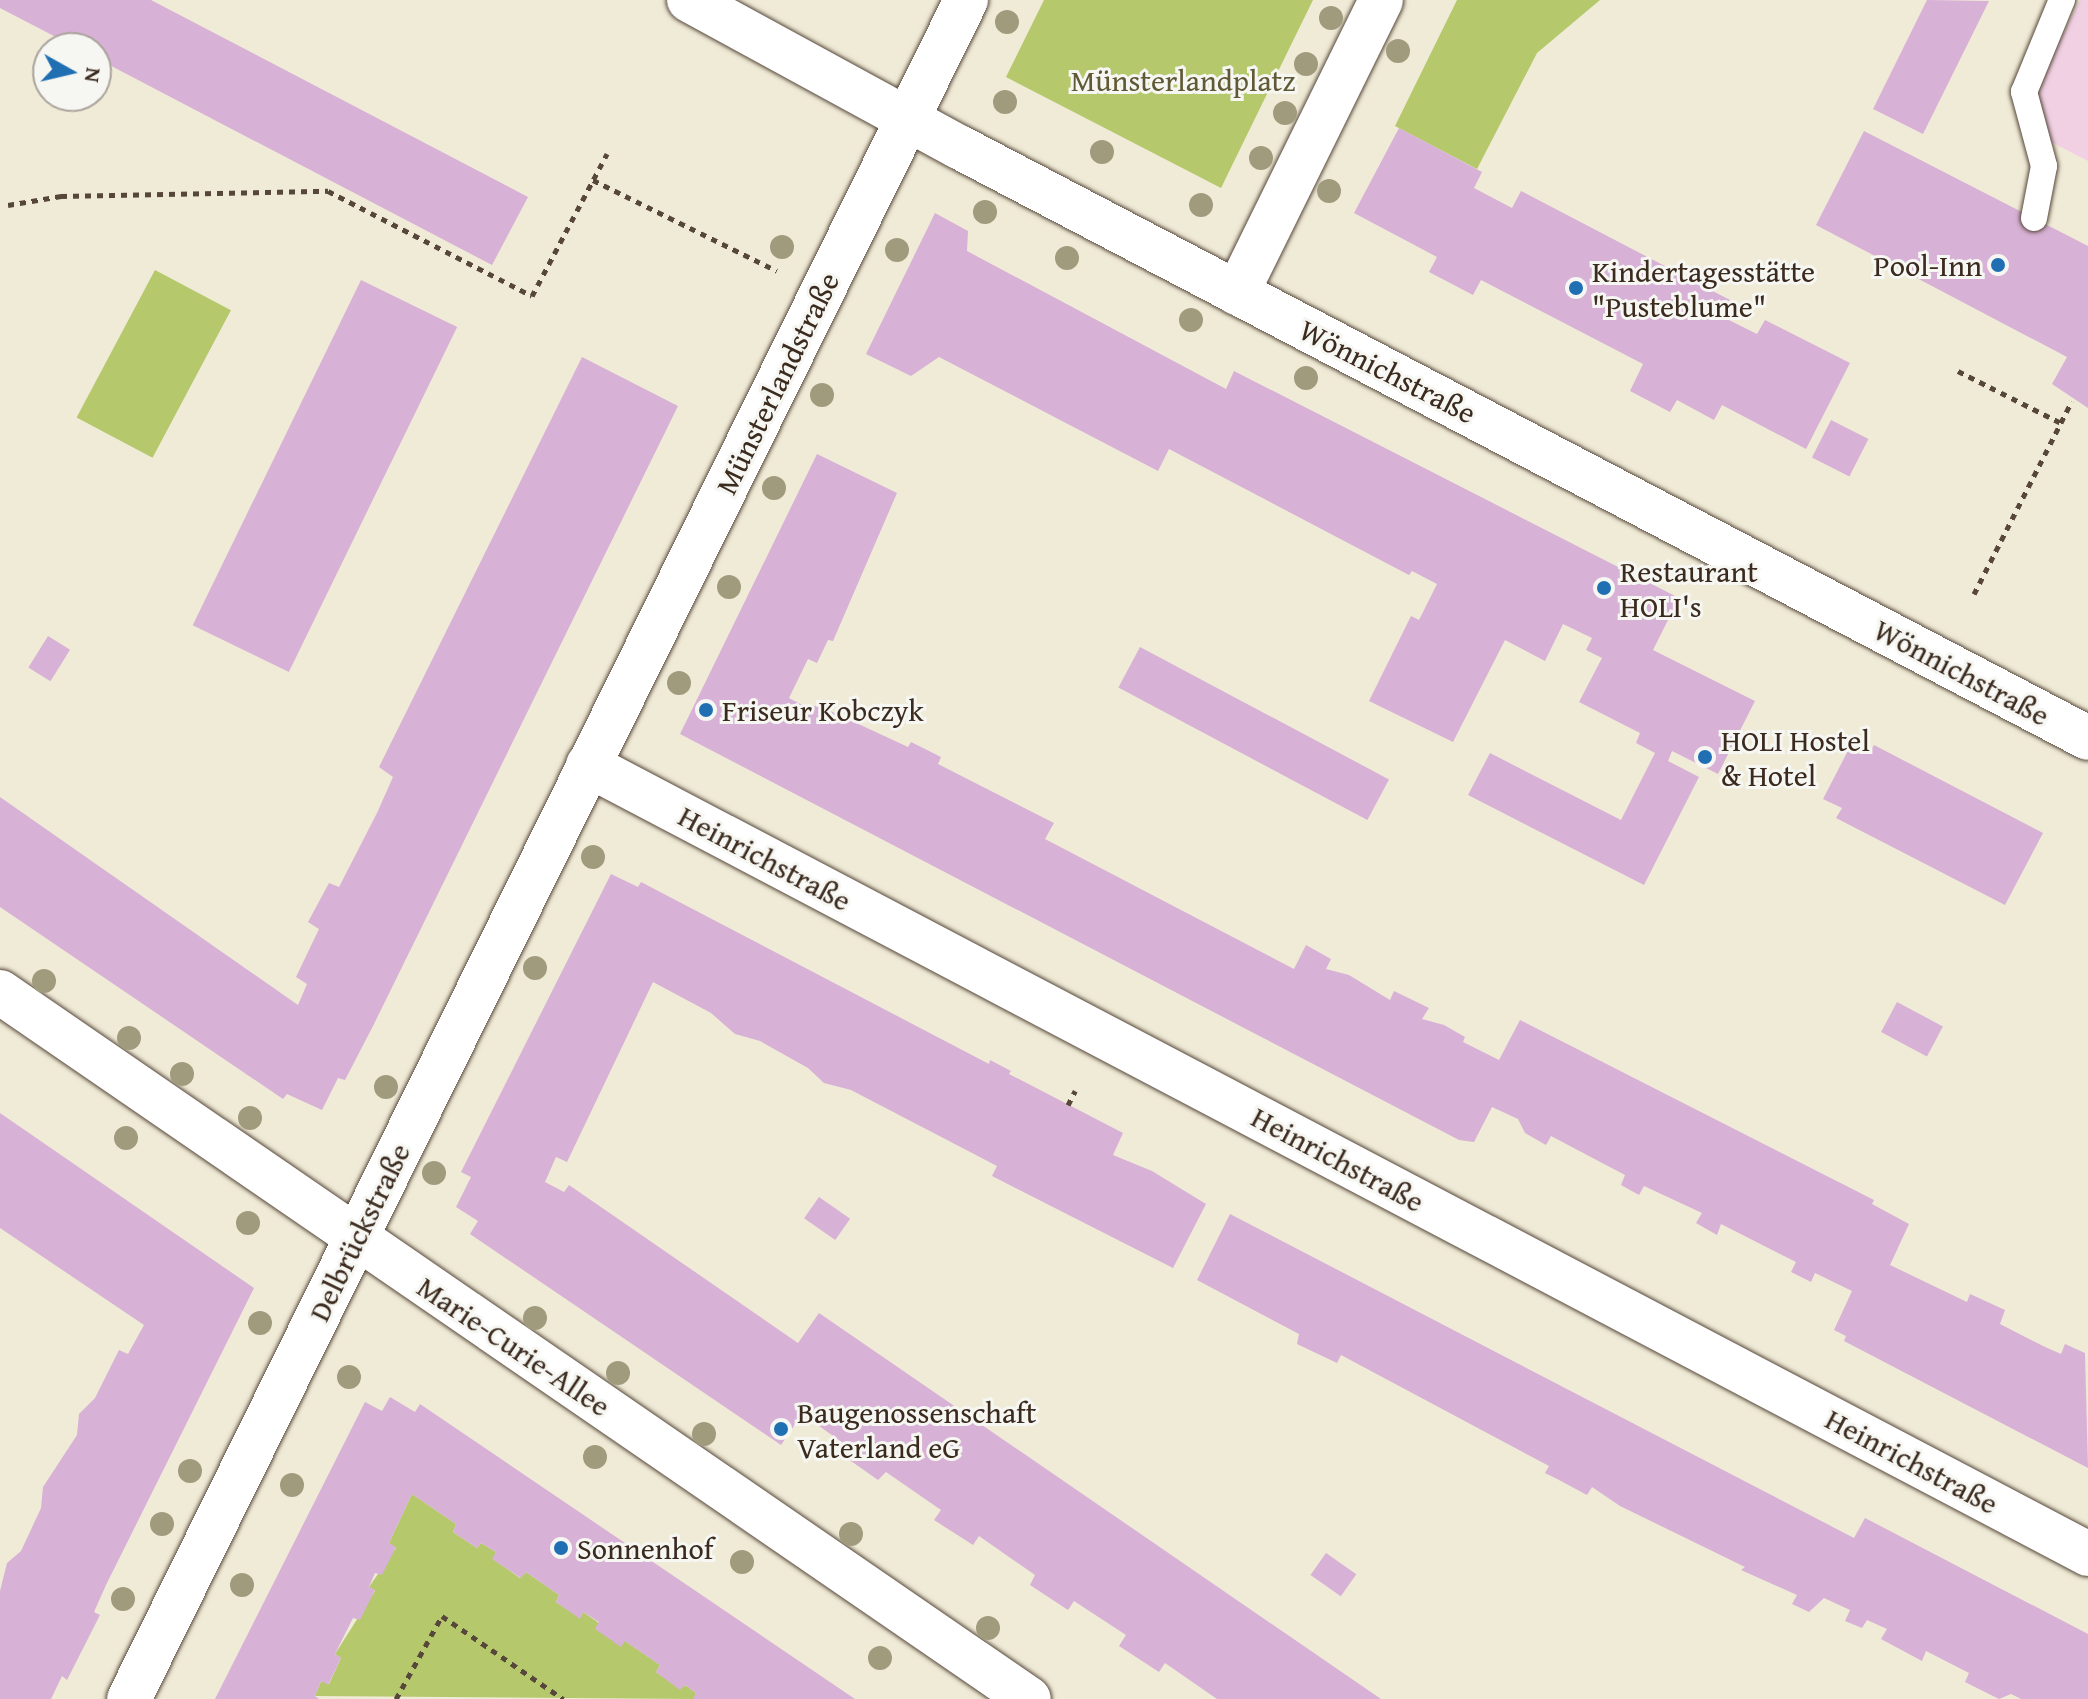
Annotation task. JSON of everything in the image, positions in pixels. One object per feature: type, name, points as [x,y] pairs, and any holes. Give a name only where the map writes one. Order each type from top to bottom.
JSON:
[{"type":"street","name":"Wönnichstraße","points":[[689,0],[1237,293],[2088,738]]},
{"type":"street","name":"Münsterlandstraße","points":[[588,765],[966,0]]},
{"type":"street","points":[[1237,293],[1381,0]]},
{"type":"street","name":"Delbrückstraße","points":[[129,1699],[588,765]]},
{"type":"street","name":"Heinrichstraße","points":[[588,765],[2088,1554]]},
{"type":"street","name":"Marie-Curie-Allee","points":[[0,992],[1029,1699]]},
{"type":"lane","points":[[2034,218],[2044,166],[2024,92],[2062,0]]},
{"type":"path","points":[[8,205],[61,196],[328,191],[532,296],[607,154]]},
{"type":"path","points":[[593,180],[820,294]]},
{"type":"path","points":[[1958,371],[2061,423]]},
{"type":"path","points":[[1974,594],[2072,401]]},
{"type":"path","points":[[1068,1105],[1075,1091]]},
{"type":"path","points":[[396,1699],[442,1616],[563,1699]]},
{"type":"shaded area","points":[[2080,0],[2088,0],[2088,161],[2018,125]]},
{"type":"green space","name":"Münsterlandplatz","points":[[1044,0],[1313,0],[1221,188],[1006,77]]},
{"type":"green space","points":[[1457,0],[1600,0],[1537,53],[1477,169],[1395,126]]},
{"type":"green space","points":[[155,270],[231,310],[153,458],[77,417]]},
{"type":"green space","points":[[412,1494],[456,1524],[453,1532],[477,1548],[481,1543],[496,1552],[493,1559],[520,1578],[526,1572],[559,1595],[556,1602],[580,1618],[583,1612],[660,1665],[656,1672],[680,1689],[685,1685],[696,1693],[694,1699],[315,1696],[321,1681],[329,1684],[341,1658],[335,1654],[375,1591],[369,1587],[396,1548],[389,1543]]},
{"type":"building","points":[[0,0],[151,0],[528,197],[492,265],[112,66],[112,32],[46,32],[0,8]]},
{"type":"building","points":[[1927,0],[1989,1],[1923,134],[1873,109]]},
{"type":"building","points":[[1399,128],[1482,172],[1474,188],[1512,208],[1521,191],[1730,300],[1721,316],[1757,334],[1765,320],[1850,363],[1806,449],[1722,405],[1714,420],[1677,400],[1670,412],[1630,391],[1643,364],[1481,280],[1473,295],[1429,272],[1437,257],[1354,213]]},
{"type":"building","points":[[1864,131],[2088,246],[2088,408],[2052,384],[2067,357],[1816,225]]},
{"type":"building","points":[[935,213],[968,231],[967,251],[1226,389],[1234,371],[1679,598],[1653,650],[1755,701],[1718,774],[1672,751],[1668,761],[1699,777],[1644,885],[1468,795],[1490,753],[1621,820],[1655,753],[1636,743],[1640,733],[1579,702],[1602,658],[1586,650],[1592,638],[1563,624],[1545,661],[1505,640],[1453,742],[1369,701],[1411,616],[1419,620],[1437,584],[1412,571],[1409,575],[1169,449],[1158,471],[939,357],[911,376],[866,354]]},
{"type":"building","points":[[361,280],[457,327],[289,672],[193,625]]},
{"type":"building","points":[[582,357],[678,406],[373,1026],[345,1080],[338,1078],[322,1110],[287,1094],[283,1099],[0,907],[0,797],[298,1005],[307,984],[296,977],[319,929],[308,922],[329,883],[339,887],[377,813],[393,777],[379,767]]},
{"type":"building","points":[[1831,420],[1868,439],[1849,476],[1812,457]]},
{"type":"building","points":[[817,454],[897,493],[833,641],[828,640],[817,663],[808,659],[789,698],[810,709],[811,705],[824,708],[908,747],[911,742],[941,757],[938,764],[1054,823],[1045,839],[1294,969],[1306,945],[1331,959],[1326,969],[1349,975],[1390,1000],[1394,991],[1429,1008],[1422,1019],[1444,1025],[1465,1037],[1463,1042],[1499,1060],[1520,1020],[1874,1200],[1872,1204],[1909,1224],[1890,1265],[1967,1302],[1970,1294],[2005,1310],[2000,1324],[2043,1346],[2061,1354],[2065,1344],[2085,1353],[2088,1468],[1844,1341],[1846,1336],[1834,1330],[1852,1291],[1815,1273],[1811,1282],[1791,1272],[1796,1262],[1721,1224],[1717,1235],[1696,1223],[1702,1213],[1644,1186],[1639,1195],[1621,1185],[1625,1175],[1551,1136],[1546,1145],[1525,1133],[1518,1119],[1492,1107],[1474,1142],[1459,1140],[680,734]]},
{"type":"building","points":[[48,636],[70,650],[50,681],[28,667]]},
{"type":"building","points":[[1140,647],[1389,779],[1367,820],[1118,688]]},
{"type":"building","points":[[1853,741],[1871,750],[1874,745],[2043,833],[2005,905],[1836,818],[1842,808],[1823,799]]},
{"type":"building","points":[[611,874],[638,887],[641,882],[989,1064],[990,1060],[1011,1071],[1009,1074],[1123,1133],[1113,1155],[1152,1171],[1206,1204],[1173,1268],[992,1176],[997,1166],[851,1090],[824,1083],[808,1068],[760,1041],[735,1034],[711,1013],[653,982],[567,1162],[556,1157],[545,1182],[564,1192],[569,1185],[798,1343],[819,1313],[1381,1699],[1217,1699],[1165,1663],[1159,1672],[1119,1646],[1126,1635],[1074,1601],[1068,1610],[1030,1585],[1035,1575],[979,1536],[973,1545],[934,1520],[941,1510],[886,1472],[878,1480],[841,1454],[846,1445],[802,1414],[781,1445],[470,1234],[478,1221],[456,1207],[471,1177],[461,1172]]},
{"type":"building","points":[[1897,1002],[1943,1026],[1927,1056],[1881,1032]]},
{"type":"building","points":[[0,1113],[254,1288],[106,1585],[94,1612],[100,1615],[67,1680],[62,1676],[51,1699],[0,1699],[0,1591],[7,1563],[21,1551],[41,1508],[43,1487],[77,1435],[79,1414],[95,1398],[119,1350],[128,1354],[144,1325],[0,1228]]},
{"type":"building","points":[[819,1197],[850,1219],[835,1240],[804,1218]]},
{"type":"building","points":[[1230,1214],[1854,1538],[1865,1518],[2088,1634],[2088,1699],[2021,1699],[2011,1694],[1999,1699],[1965,1682],[1969,1673],[1926,1651],[1922,1661],[1881,1639],[1887,1629],[1867,1620],[1862,1628],[1845,1621],[1850,1610],[1824,1598],[1809,1612],[1792,1604],[1797,1595],[1741,1570],[1745,1567],[1620,1506],[1592,1487],[1587,1495],[1545,1473],[1549,1466],[1341,1355],[1337,1363],[1297,1344],[1299,1334],[1197,1280]]},
{"type":"building","name":"Sonnenhof","points":[[390,1397],[415,1412],[420,1404],[855,1699],[693,1699],[696,1693],[685,1685],[680,1690],[656,1672],[660,1665],[625,1641],[621,1647],[595,1629],[599,1622],[583,1612],[580,1619],[556,1602],[559,1595],[526,1572],[521,1578],[492,1559],[496,1552],[481,1543],[477,1548],[453,1532],[456,1524],[412,1494],[389,1543],[396,1547],[382,1575],[375,1573],[369,1587],[375,1590],[360,1620],[353,1618],[335,1654],[341,1658],[328,1685],[321,1681],[315,1696],[319,1699],[215,1699],[365,1402],[382,1411]]},
{"type":"building","points":[[1326,1553],[1356,1574],[1341,1596],[1311,1575]]},
{"type":"place","name":"Pool-Inn","points":[[1998,265]]},
{"type":"place","name":"Kindertagesstätte \"Pusteblume\"","points":[[1576,288]]},
{"type":"place","name":"Restaurant HOLI's","points":[[1604,588]]},
{"type":"place","name":"Friseur Kobczyk","points":[[706,710]]},
{"type":"place","name":"HOLI Hostel & Hotel","points":[[1705,757]]},
{"type":"place","name":"Baugenossenschaft Vaterland eG","points":[[781,1429]]},
{"type":"place","name":"Sonnenhof","points":[[561,1548]]}]
